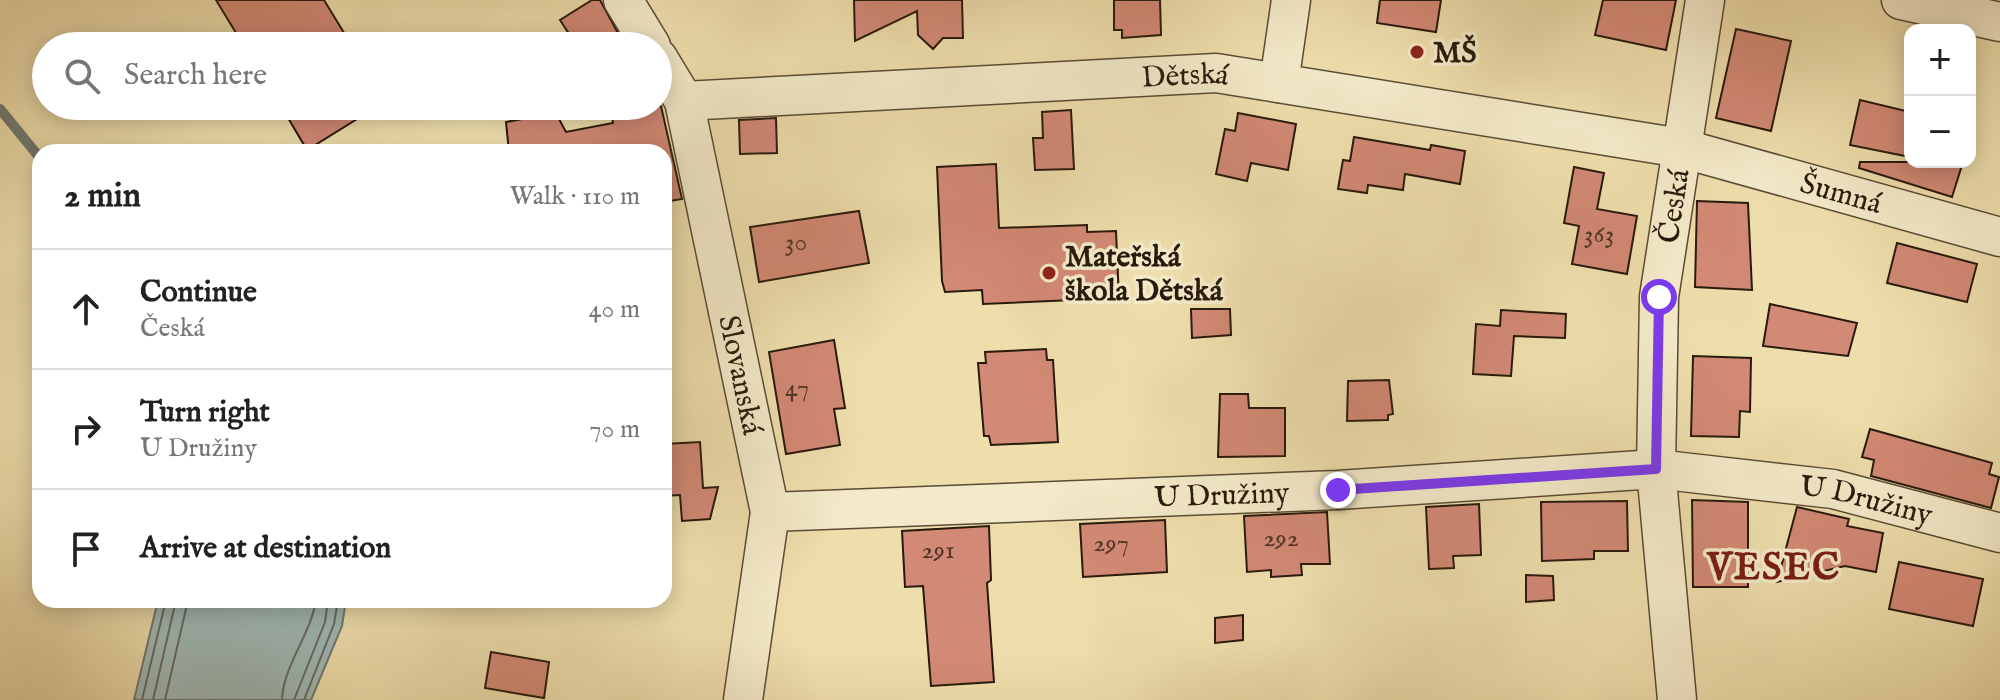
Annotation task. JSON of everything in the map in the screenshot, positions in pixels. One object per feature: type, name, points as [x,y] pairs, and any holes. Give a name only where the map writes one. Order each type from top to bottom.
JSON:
[{"type":"street","points":[[623,0],[642,32]]},
{"type":"street","points":[[1279,83],[1291,0]]},
{"type":"street","name":"Česká","points":[[1677,700],[1656,469],[1659,297],[1705,0]]},
{"type":"street","points":[[1901,0],[2000,22]]},
{"type":"street","name":"Dětská","points":[[684,101],[1216,73],[1681,148]]},
{"type":"street","name":"Slovanská","points":[[672,81],[684,101],[770,512],[743,700]]},
{"type":"street","name":"Šumná","points":[[1681,148],[2000,237]]},
{"type":"street","name":"U Družiny","points":[[770,512],[1338,490],[1656,469],[1833,489],[2000,533]]},
{"type":"water","points":[[156,608],[345,608],[342,626],[311,700],[134,700]]},
{"type":"building","points":[[216,0],[324,0],[343,32],[235,32]]},
{"type":"building","points":[[592,0],[600,0],[617,32],[568,32],[560,20]]},
{"type":"building","points":[[854,0],[962,0],[963,38],[943,38],[933,49],[918,35],[917,11],[855,41]]},
{"type":"building","points":[[1114,0],[1160,0],[1161,35],[1122,38],[1122,30],[1114,30]]},
{"type":"building","points":[[1380,0],[1441,0],[1436,32],[1377,23]]},
{"type":"building","points":[[1603,0],[1676,0],[1666,50],[1595,35]]},
{"type":"building","points":[[1736,29],[1791,41],[1771,131],[1716,118]]},
{"type":"building","points":[[1860,100],[1904,111],[1904,156],[1850,145]]},
{"type":"building","points":[[1071,110],[1074,169],[1035,170],[1033,138],[1043,138],[1042,112]]},
{"type":"building","points":[[1238,113],[1296,124],[1288,170],[1251,163],[1247,181],[1216,174],[1225,129],[1235,131]]},
{"type":"building","points":[[776,118],[777,153],[740,154],[739,120]]},
{"type":"building","points":[[289,120],[355,120],[317,144],[303,144]]},
{"type":"building","points":[[560,120],[566,132],[613,123],[612,120],[664,120],[670,144],[508,144],[506,122]]},
{"type":"building","points":[[1354,137],[1430,150],[1431,145],[1465,151],[1460,184],[1405,174],[1403,190],[1368,185],[1367,193],[1338,189],[1343,160],[1350,161]]},
{"type":"building","points":[[672,155],[682,199],[672,201]]},
{"type":"building","points":[[1860,162],[1904,162],[1904,168],[1961,168],[1952,197],[1859,168]]},
{"type":"building","points":[[996,164],[999,228],[1087,225],[1087,232],[1116,231],[1119,298],[983,304],[982,290],[945,292],[937,167]]},
{"type":"building","points":[[1574,167],[1604,173],[1597,209],[1637,216],[1627,274],[1572,264],[1579,226],[1564,223]]},
{"type":"building","points":[[1697,201],[1748,203],[1752,290],[1695,287]]},
{"type":"building","points":[[859,211],[869,263],[759,282],[750,227]]},
{"type":"building","points":[[1897,243],[1977,264],[1967,302],[1887,283]]},
{"type":"building","points":[[1770,304],[1857,323],[1848,356],[1763,346]]},
{"type":"building","points":[[1191,309],[1230,309],[1231,335],[1192,338]]},
{"type":"building","points":[[1501,310],[1566,314],[1565,338],[1514,336],[1511,376],[1473,374],[1476,324],[1500,326]]},
{"type":"building","points":[[834,340],[845,408],[834,409],[840,445],[786,454],[769,352]]},
{"type":"building","points":[[1046,349],[1047,360],[1053,360],[1058,442],[991,445],[989,436],[984,436],[978,363],[986,363],[985,352]]},
{"type":"building","points":[[1693,356],[1751,358],[1750,412],[1740,411],[1739,437],[1691,436]]},
{"type":"building","points":[[1389,380],[1393,414],[1388,415],[1388,420],[1347,421],[1348,381]]},
{"type":"building","points":[[1220,394],[1248,394],[1249,408],[1285,408],[1285,456],[1218,457]]},
{"type":"building","points":[[1870,429],[1992,463],[1989,474],[1999,477],[1991,508],[1871,476],[1874,460],[1862,457]]},
{"type":"building","points":[[700,442],[703,488],[718,487],[710,519],[682,521],[680,495],[672,496],[672,444]]},
{"type":"building","points":[[1692,500],[1748,502],[1748,587],[1693,587]]},
{"type":"building","points":[[1627,501],[1628,551],[1594,551],[1594,559],[1542,561],[1541,502]]},
{"type":"building","points":[[1479,504],[1481,555],[1453,556],[1454,568],[1429,569],[1426,507]]},
{"type":"building","points":[[1797,507],[1849,519],[1847,526],[1883,533],[1876,572],[1845,566],[1777,582]]},
{"type":"building","points":[[1327,512],[1330,564],[1301,564],[1302,575],[1271,577],[1271,570],[1247,572],[1244,516]]},
{"type":"building","points":[[1165,520],[1167,572],[1083,577],[1080,524]]},
{"type":"building","points":[[989,526],[991,580],[987,583],[994,682],[931,686],[923,586],[905,587],[902,531]]},
{"type":"building","points":[[1899,562],[1983,579],[1973,626],[1889,609]]},
{"type":"building","points":[[1526,575],[1553,576],[1554,600],[1526,602]]},
{"type":"building","points":[[1243,615],[1243,640],[1215,643],[1215,618]]},
{"type":"building","points":[[491,652],[549,662],[544,698],[485,688]]},
{"type":"waterway","points":[[0,109],[32,148]]},
{"type":"place","name":"MŠ","points":[[1417,52]]},
{"type":"place","name":"Mateřská škola Dětská","points":[[1049,273]]},
{"type":"district","name":"VESEC","points":[[1774,566]]},
{"type":"route","points":[[1338,490],[1656,469],[1659,297]]}]
